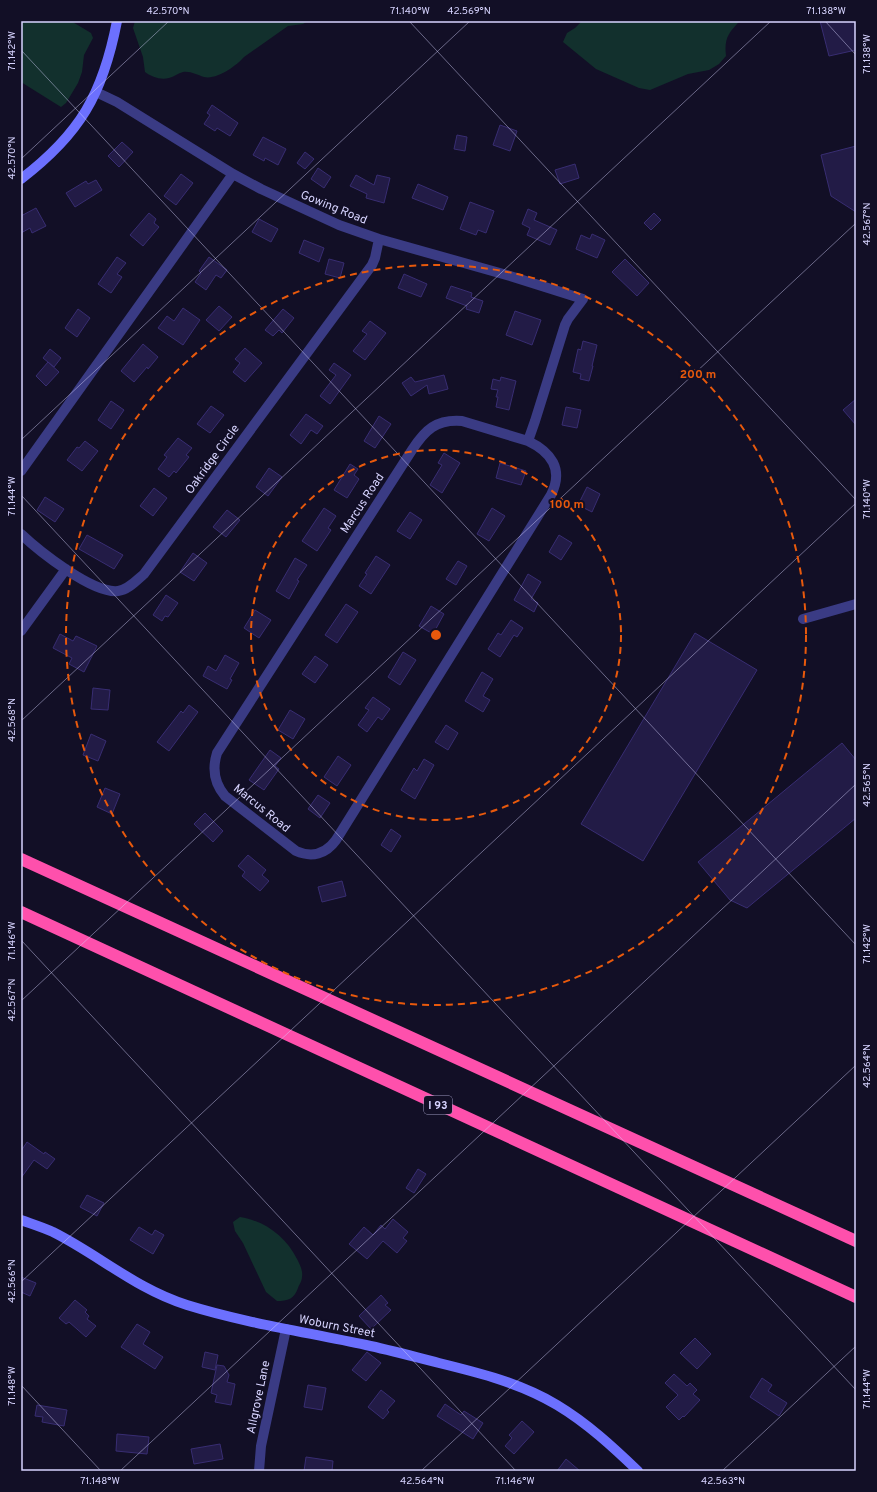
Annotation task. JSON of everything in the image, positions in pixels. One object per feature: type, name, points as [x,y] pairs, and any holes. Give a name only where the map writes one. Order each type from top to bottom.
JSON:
[{"type":"highway","points":[[21,859],[856,1241]]},
{"type":"highway","name":"I 93","points":[[21,912],[856,1297]]},
{"type":"street","points":[[21,179],[60,146],[82,118],[96,92],[107,64],[117,21]]},
{"type":"street","name":"Gowing Road","points":[[96,92],[117,102],[233,174],[261,189],[339,225],[583,299],[566,322],[528,440]]},
{"type":"street","points":[[21,471],[233,174]]},
{"type":"street","name":"Oakridge Circle","points":[[21,534],[66,569],[90,584],[112,591],[119,591],[126,588],[144,574],[372,265],[376,256],[379,238]]},
{"type":"street","name":"Marcus Road","points":[[452,420],[462,421],[528,440],[545,451],[553,464],[556,473],[556,482],[551,495],[336,840],[328,849],[318,854],[307,855],[296,851],[230,801],[220,791],[215,779],[214,766],[220,747],[424,432],[441,423],[452,420]]},
{"type":"street","points":[[21,631],[66,569]]},
{"type":"street","points":[[803,619],[856,604]]},
{"type":"street","name":"Woburn Street","points":[[21,1220],[56,1234],[119,1273],[144,1287],[171,1299],[202,1309],[286,1329],[405,1354],[478,1373],[518,1386],[556,1405],[575,1417],[612,1446],[638,1471]]},
{"type":"street","name":"Allgrove Lane","points":[[259,1471],[261,1446],[286,1329]]},
{"type":"green space","points":[[21,21],[71,21],[91,33],[93,38],[84,55],[82,72],[78,83],[66,103],[61,107],[21,82]]},
{"type":"green space","points":[[135,21],[308,21],[303,24],[288,26],[244,57],[226,72],[215,76],[204,77],[183,72],[166,79],[162,79],[153,77],[145,72],[143,57],[133,28]]},
{"type":"green space","points":[[582,21],[740,21],[732,29],[726,41],[726,56],[719,64],[709,70],[688,74],[650,90],[639,88],[596,69],[563,42],[567,33]]},
{"type":"green space","points":[[240,1217],[258,1222],[274,1231],[292,1251],[302,1270],[302,1280],[295,1295],[290,1299],[277,1301],[266,1292],[243,1243],[235,1231],[233,1222]]},
{"type":"building","points":[[820,21],[856,21],[856,50],[829,56]]},
{"type":"building","points":[[212,105],[238,123],[230,136],[217,128],[215,131],[204,124],[210,115],[207,113]]},
{"type":"building","points":[[500,125],[517,131],[510,151],[493,145]]},
{"type":"building","points":[[457,135],[467,137],[465,151],[454,149]]},
{"type":"building","points":[[263,137],[286,149],[278,165],[265,158],[264,161],[253,155]]},
{"type":"building","points":[[122,142],[133,152],[119,167],[108,156]]},
{"type":"building","points":[[856,146],[856,212],[831,196],[821,155]]},
{"type":"building","points":[[305,152],[314,159],[305,169],[297,163]]},
{"type":"building","points":[[575,164],[579,178],[560,184],[555,170]]},
{"type":"building","points":[[318,168],[331,177],[324,188],[311,179]]},
{"type":"building","points":[[181,174],[193,183],[176,205],[164,196]]},
{"type":"building","points":[[356,175],[374,185],[377,175],[390,178],[384,203],[366,198],[367,194],[350,186]]},
{"type":"building","points":[[96,180],[102,190],[75,207],[66,193],[86,181],[88,184]]},
{"type":"building","points":[[418,184],[448,197],[443,210],[412,198]]},
{"type":"building","points":[[470,202],[494,211],[486,233],[478,230],[476,235],[460,229]]},
{"type":"building","points":[[36,208],[46,226],[32,233],[30,228],[21,233],[21,216]]},
{"type":"building","points":[[528,209],[537,213],[534,220],[557,230],[550,245],[527,235],[530,228],[522,224]]},
{"type":"building","points":[[149,213],[156,219],[154,223],[159,227],[143,246],[130,235]]},
{"type":"building","points":[[654,213],[661,220],[651,230],[644,223]]},
{"type":"building","points":[[259,219],[278,229],[271,242],[252,232]]},
{"type":"building","points":[[592,234],[605,240],[597,258],[576,249],[581,235],[590,239]]},
{"type":"building","points":[[304,240],[324,248],[319,262],[299,253]]},
{"type":"building","points":[[117,257],[126,263],[117,274],[122,277],[111,293],[98,284]]},
{"type":"building","points":[[209,257],[227,270],[221,278],[216,275],[206,290],[195,282],[201,273],[199,271]]},
{"type":"building","points":[[329,259],[344,263],[340,278],[325,274]]},
{"type":"building","points":[[625,259],[649,283],[637,296],[612,272]]},
{"type":"building","points":[[404,274],[427,284],[421,297],[398,288]]},
{"type":"building","points":[[451,286],[472,293],[471,297],[483,301],[479,313],[466,309],[467,306],[446,298]]},
{"type":"building","points":[[219,306],[232,317],[219,331],[206,320]]},
{"type":"building","points":[[183,308],[200,320],[183,345],[158,328],[167,316],[174,321]]},
{"type":"building","points":[[78,309],[90,318],[77,337],[65,328]]},
{"type":"building","points":[[283,309],[294,318],[282,333],[279,330],[273,336],[265,330]]},
{"type":"building","points":[[515,311],[541,320],[532,345],[506,335]]},
{"type":"building","points":[[370,321],[386,333],[365,360],[353,351],[367,334],[362,331]]},
{"type":"building","points":[[583,341],[597,345],[589,381],[580,379],[581,374],[573,372],[578,349],[581,350]]},
{"type":"building","points":[[143,344],[158,357],[134,382],[121,371]]},
{"type":"building","points":[[245,348],[262,363],[245,382],[233,372],[240,363],[235,359]]},
{"type":"building","points":[[50,349],[61,358],[54,367],[43,358]]},
{"type":"building","points":[[48,362],[59,372],[46,386],[36,376]]},
{"type":"building","points":[[334,363],[351,375],[330,404],[320,396],[336,375],[329,370]]},
{"type":"building","points":[[444,375],[448,389],[429,394],[427,385],[411,396],[402,383],[411,377],[415,382]]},
{"type":"building","points":[[501,377],[516,381],[509,410],[496,407],[498,390],[491,389],[493,379],[500,381]]},
{"type":"building","points":[[856,399],[856,425],[843,410]]},
{"type":"building","points":[[111,401],[124,410],[111,429],[98,420]]},
{"type":"building","points":[[211,406],[224,415],[210,433],[197,424]]},
{"type":"building","points":[[566,407],[581,410],[577,428],[562,425]]},
{"type":"building","points":[[306,414],[323,426],[317,434],[311,430],[301,444],[290,435]]},
{"type":"building","points":[[379,416],[391,424],[375,448],[364,441]]},
{"type":"building","points":[[178,438],[192,448],[186,455],[189,457],[176,473],[174,471],[169,477],[158,469],[167,457],[164,455]]},
{"type":"building","points":[[85,441],[98,451],[82,471],[67,460],[77,447],[79,448]]},
{"type":"building","points":[[444,453],[460,463],[442,493],[430,485],[442,465],[438,463]]},
{"type":"building","points":[[500,463],[526,471],[521,485],[496,478]]},
{"type":"building","points":[[350,464],[358,469],[354,475],[359,479],[347,498],[334,490]]},
{"type":"building","points":[[269,468],[282,477],[268,496],[256,487]]},
{"type":"building","points":[[587,487],[600,494],[592,512],[578,505]]},
{"type":"building","points":[[154,488],[167,498],[153,516],[140,506]]},
{"type":"building","points":[[45,497],[64,509],[55,522],[37,510]]},
{"type":"building","points":[[324,508],[336,516],[328,528],[331,530],[317,551],[302,541]]},
{"type":"building","points":[[492,508],[505,516],[489,541],[477,534]]},
{"type":"building","points":[[227,510],[240,520],[226,537],[213,527]]},
{"type":"building","points":[[410,512],[422,520],[410,539],[397,531]]},
{"type":"building","points":[[87,535],[123,555],[114,569],[79,549]]},
{"type":"building","points":[[559,535],[572,543],[561,560],[549,552]]},
{"type":"building","points":[[193,553],[207,563],[194,581],[180,572]]},
{"type":"building","points":[[376,556],[390,565],[371,594],[359,586]]},
{"type":"building","points":[[295,558],[307,565],[297,580],[299,581],[289,599],[276,591]]},
{"type":"building","points":[[458,561],[467,566],[456,585],[446,579]]},
{"type":"building","points":[[528,574],[541,582],[531,599],[538,603],[534,612],[514,600]]},
{"type":"building","points":[[166,595],[178,603],[168,617],[165,616],[162,621],[153,615]]},
{"type":"building","points":[[346,604],[358,612],[337,643],[325,635]]},
{"type":"building","points":[[431,606],[444,614],[433,634],[419,626]]},
{"type":"building","points":[[255,610],[271,620],[259,638],[244,628]]},
{"type":"building","points":[[511,620],[523,628],[517,637],[514,635],[500,657],[488,649],[498,633],[501,635]]},
{"type":"building","points":[[695,633],[757,670],[643,861],[581,824]]},
{"type":"building","points":[[60,634],[73,641],[76,636],[97,646],[84,672],[69,664],[72,658],[53,648]]},
{"type":"building","points":[[403,652],[416,660],[400,685],[388,677]]},
{"type":"building","points":[[225,655],[239,663],[230,679],[232,680],[227,689],[203,676],[208,666],[216,671]]},
{"type":"building","points":[[315,656],[328,665],[315,683],[302,674]]},
{"type":"building","points":[[482,672],[493,679],[483,696],[490,700],[483,712],[465,701]]},
{"type":"building","points":[[93,688],[110,690],[108,710],[91,709]]},
{"type":"building","points":[[373,697],[390,709],[382,720],[378,717],[367,732],[358,725],[369,710],[365,708]]},
{"type":"building","points":[[189,705],[198,712],[169,751],[157,742],[181,711],[183,713]]},
{"type":"building","points":[[290,710],[305,719],[293,739],[278,730]]},
{"type":"building","points":[[446,725],[458,733],[448,750],[435,742]]},
{"type":"building","points":[[91,734],[106,741],[98,761],[83,755]]},
{"type":"building","points":[[842,743],[856,760],[856,818],[747,908],[730,900],[698,862]]},
{"type":"building","points":[[270,750],[281,758],[275,766],[279,769],[264,790],[249,780]]},
{"type":"building","points":[[338,756],[351,765],[337,786],[324,777]]},
{"type":"building","points":[[424,759],[434,765],[415,799],[401,790],[414,768],[417,771]]},
{"type":"building","points":[[105,788],[120,794],[112,814],[97,807]]},
{"type":"building","points":[[318,795],[330,803],[320,818],[308,809]]},
{"type":"building","points":[[205,813],[223,831],[213,842],[194,824]]},
{"type":"building","points":[[391,829],[401,836],[391,852],[381,845]]},
{"type":"building","points":[[248,855],[266,870],[262,875],[269,881],[260,891],[242,876],[245,872],[238,866]]},
{"type":"building","points":[[342,881],[346,896],[322,902],[318,887]]},
{"type":"building","points":[[27,1142],[44,1154],[45,1152],[55,1159],[47,1169],[34,1160],[21,1178],[21,1151]]},
{"type":"building","points":[[418,1169],[426,1174],[414,1193],[406,1188]]},
{"type":"building","points":[[87,1195],[104,1203],[97,1216],[80,1207]]},
{"type":"building","points":[[393,1219],[408,1232],[403,1238],[407,1241],[397,1253],[383,1241],[367,1259],[349,1244],[364,1227],[373,1235],[381,1225],[385,1229]]},
{"type":"building","points":[[139,1227],[152,1235],[155,1230],[164,1235],[153,1254],[130,1240]]},
{"type":"building","points":[[21,1277],[36,1283],[30,1296],[21,1292]]},
{"type":"building","points":[[381,1295],[388,1303],[385,1305],[391,1310],[371,1329],[359,1316]]},
{"type":"building","points":[[75,1300],[87,1310],[85,1312],[89,1316],[87,1319],[96,1326],[86,1337],[69,1322],[66,1324],[59,1318]]},
{"type":"building","points":[[137,1324],[150,1332],[143,1344],[163,1357],[155,1369],[121,1347]]},
{"type":"building","points":[[695,1338],[711,1354],[697,1369],[680,1353]]},
{"type":"building","points":[[205,1352],[218,1355],[215,1370],[202,1367]]},
{"type":"building","points":[[367,1352],[381,1363],[366,1381],[352,1370]]},
{"type":"building","points":[[217,1365],[224,1366],[229,1375],[227,1382],[235,1384],[231,1405],[215,1402],[217,1395],[211,1393]]},
{"type":"building","points":[[674,1374],[687,1386],[690,1383],[697,1390],[693,1394],[700,1400],[684,1417],[683,1416],[679,1420],[666,1407],[678,1395],[665,1383]]},
{"type":"building","points":[[762,1378],[772,1385],[768,1391],[787,1403],[779,1416],[750,1397]]},
{"type":"building","points":[[308,1385],[326,1388],[322,1410],[304,1407]]},
{"type":"building","points":[[381,1390],[395,1401],[387,1410],[389,1412],[383,1419],[368,1407]]},
{"type":"building","points":[[445,1404],[461,1415],[464,1411],[483,1423],[473,1439],[437,1416]]},
{"type":"building","points":[[37,1405],[67,1410],[64,1426],[42,1422],[43,1417],[35,1416]]},
{"type":"building","points":[[522,1421],[534,1432],[514,1454],[505,1446],[512,1438],[509,1435]]},
{"type":"building","points":[[117,1434],[149,1437],[147,1454],[116,1451]]},
{"type":"building","points":[[220,1444],[223,1459],[194,1464],[191,1449]]},
{"type":"building","points":[[306,1457],[333,1461],[332,1471],[304,1471]]},
{"type":"building","points":[[566,1459],[580,1471],[557,1471]]}]
